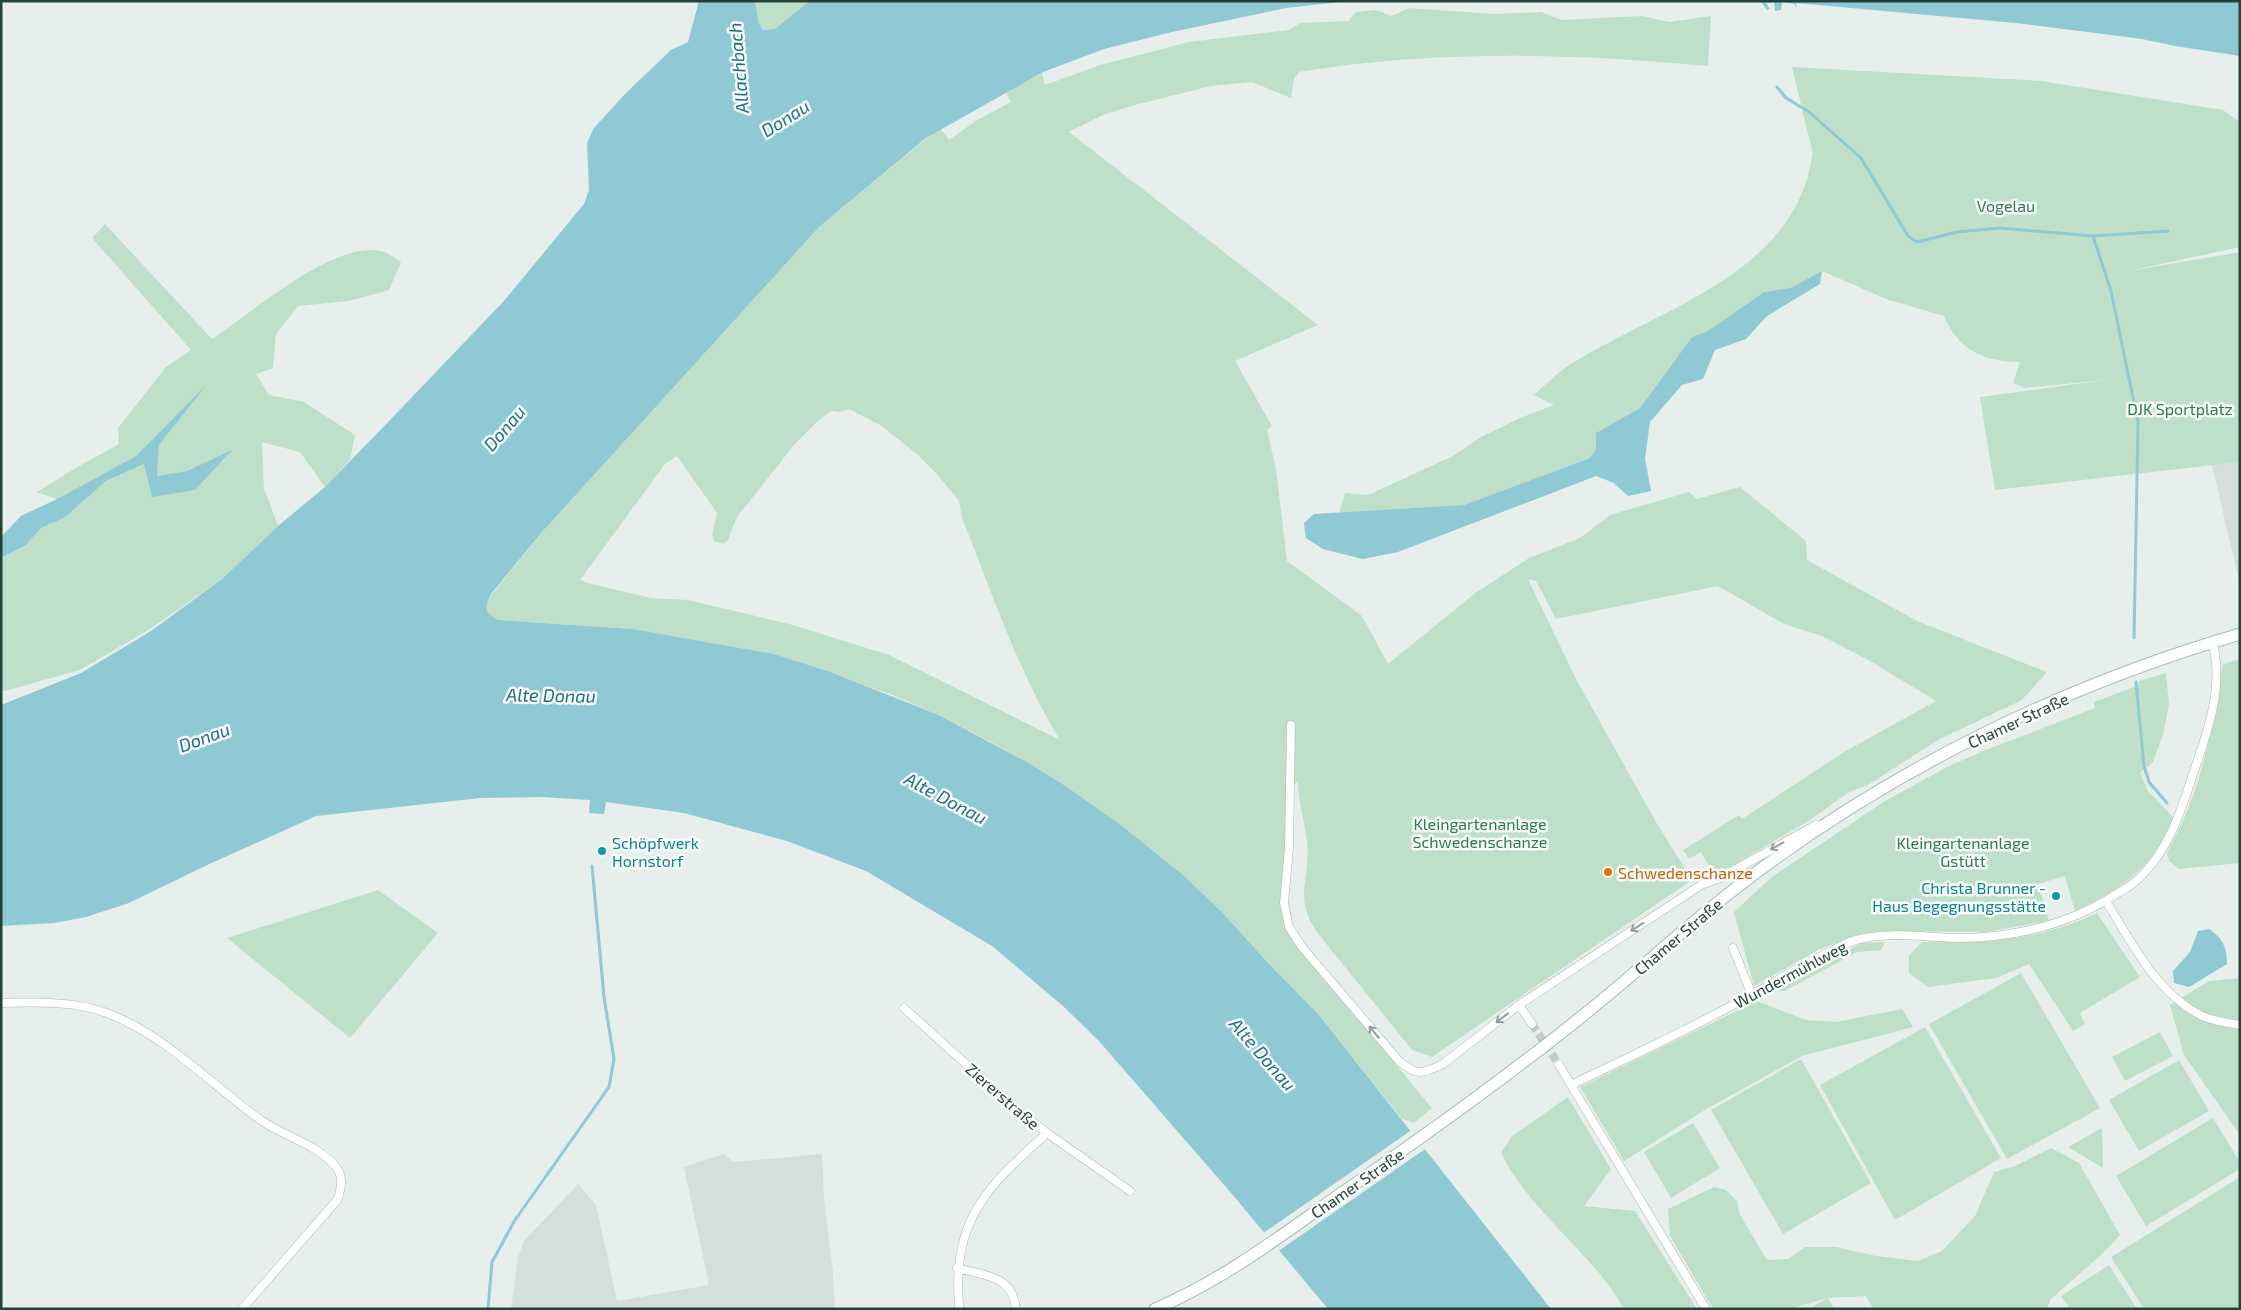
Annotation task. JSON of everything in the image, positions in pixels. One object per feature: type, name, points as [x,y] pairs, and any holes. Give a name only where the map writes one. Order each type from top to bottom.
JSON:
[{"type":"main road","name":"Chamer Straße","points":[[1155,1309],[1231,1270],[1458,1112],[1592,1008],[1741,884],[1825,824],[1881,788],[2000,726],[2165,658],[2240,634]]},
{"type":"street","name":"Wundermühlweg","points":[[1571,1085],[1708,1018],[1796,969],[1854,940],[1870,937],[1957,938],[2014,934],[2050,926],[2106,901],[2136,881],[2156,858],[2180,815],[2207,733],[2217,674],[2217,659],[2212,642]]},
{"type":"street","points":[[1291,725],[1289,848],[1284,903],[1289,927],[1302,947],[1399,1061],[1408,1069],[1416,1072],[1430,1070],[1443,1064],[1519,1005],[1701,885],[1720,878],[1817,824],[1859,797],[1881,788]]},
{"type":"street","points":[[2106,901],[2149,969],[2175,998],[2202,1016],[2240,1025]]},
{"type":"street","points":[[1733,948],[1752,995]]},
{"type":"street","points":[[1,1003],[68,1005],[112,1015],[134,1024],[160,1040],[263,1121],[327,1157],[338,1169],[342,1184],[338,1199],[242,1309]]},
{"type":"street","points":[[1519,1005],[1532,1024]]},
{"type":"street","name":"Ziererstraße","points":[[904,1008],[1046,1134],[1007,1169],[979,1205],[964,1236],[957,1268],[959,1306]]},
{"type":"street","points":[[1558,1065],[1706,1309]]},
{"type":"street","points":[[1046,1134],[1130,1190]]},
{"type":"street","points":[[957,1268],[1000,1280],[1012,1290],[1016,1309]]},
{"type":"shaded area","points":[[2240,462],[2240,585],[2212,465]]},
{"type":"shaded area","points":[[724,1154],[733,1162],[822,1154],[824,1198],[833,1273],[835,1309],[511,1309],[518,1257],[524,1241],[578,1184],[596,1205],[617,1301],[709,1285],[684,1167]]},
{"type":"green space","points":[[755,1],[809,1],[775,29],[763,30],[759,24]]},
{"type":"green space","name":"Kleingartenanlage Schwedenschanze","points":[[1409,8],[1494,14],[1541,12],[1562,20],[1642,16],[1669,22],[1711,16],[1708,66],[1554,56],[1452,57],[1350,65],[1299,72],[1294,79],[1291,98],[1252,82],[1211,86],[1103,115],[1069,132],[1318,325],[1235,361],[1272,426],[1267,430],[1276,469],[1287,561],[1362,616],[1388,664],[1474,594],[1529,558],[1580,538],[1610,515],[1689,492],[1697,499],[1740,487],[1806,541],[1807,560],[1917,621],[2047,672],[2022,700],[1938,740],[1868,785],[1849,792],[1810,820],[1715,876],[1701,852],[1689,859],[1683,850],[1739,815],[1742,819],[1844,752],[1936,701],[1870,661],[1822,636],[1784,624],[1718,586],[1556,619],[1536,581],[1528,579],[1576,679],[1656,822],[1692,880],[1432,1057],[1412,1050],[1316,931],[1305,907],[1304,887],[1308,855],[1298,782],[1286,787],[1287,849],[1282,890],[1282,909],[1288,930],[1294,941],[1432,1108],[1414,1123],[1402,1119],[1319,1015],[1222,912],[1182,874],[1121,825],[1067,787],[991,742],[939,715],[890,694],[774,654],[633,629],[498,620],[489,613],[486,602],[542,532],[819,227],[927,138],[941,129],[949,140],[977,120],[1011,102],[1006,92],[1042,73],[1045,85],[1100,65],[1189,42],[1289,30],[1300,23],[1348,21],[1356,12],[1376,10],[1392,16]],"holes":[[[849,409],[880,425],[917,454],[959,501],[962,518],[1006,631],[1031,687],[1060,740],[889,655],[793,625],[688,600],[651,598],[580,580],[665,464],[677,456],[717,513],[712,535],[714,541],[723,544],[728,540],[737,517],[794,445],[819,420],[831,411],[839,412]]]},
{"type":"green space","name":"Vogelau","points":[[1792,67],[2041,81],[2223,110],[2240,122],[2240,247],[2129,271],[2240,252],[2240,462],[1995,490],[1980,397],[2105,380],[2025,388],[2013,383],[2020,362],[1995,360],[1974,352],[1957,338],[1944,316],[1886,299],[1822,271],[1790,288],[1764,292],[1708,331],[1692,337],[1640,408],[1596,433],[1596,449],[1590,458],[1464,505],[1339,513],[1345,493],[1368,495],[1453,456],[1481,437],[1520,418],[1554,405],[1534,395],[1565,368],[1600,347],[1714,286],[1749,261],[1778,232],[1800,198],[1812,156]]},
{"type":"green space","points":[[105,224],[212,339],[295,280],[319,266],[342,256],[364,250],[384,252],[401,262],[389,290],[349,301],[298,306],[276,334],[273,368],[256,374],[269,395],[304,402],[355,435],[350,460],[325,487],[300,452],[262,442],[264,488],[278,526],[222,579],[150,629],[80,670],[1,692],[1,558],[26,545],[41,528],[64,518],[106,481],[145,464],[153,497],[231,451],[187,471],[157,476],[159,445],[202,389],[136,456],[57,499],[37,492],[119,444],[118,428],[166,367],[191,350],[92,238]]},
{"type":"green space","points":[[2240,659],[2240,863],[2179,869],[2169,861],[2167,852],[2189,807],[2204,761],[2223,664]]},
{"type":"green space","name":"Kleingartenanlage Gstütt","points":[[2166,673],[2169,704],[2163,735],[2153,762],[2140,773],[2148,791],[2174,818],[2156,851],[2135,875],[2109,893],[2075,911],[2065,876],[2038,884],[2049,921],[1986,932],[1882,931],[1863,933],[1820,949],[1754,986],[1734,912],[1773,876],[1885,801],[1947,767],[1983,751],[2095,708],[2094,702],[2139,685],[2139,681]]},
{"type":"green space","points":[[378,890],[438,933],[350,1038],[227,938]]},
{"type":"green space","points":[[2097,913],[2140,977],[2080,1013],[2085,1024],[2073,1031],[2029,964],[1996,978],[1928,987],[1909,973],[1909,955],[1922,942],[1990,941],[2033,935]]},
{"type":"green space","points":[[1885,942],[1881,950],[1857,952],[1785,991],[1776,991],[1772,988],[1862,943]]},
{"type":"green space","points":[[2021,973],[2100,1108],[2007,1159],[1929,1024]]},
{"type":"green space","points":[[2240,978],[2240,1135],[2184,1055],[2170,1005],[2209,981]]},
{"type":"green space","points":[[1757,1001],[1806,1020],[1836,1022],[1902,1009],[1913,1027],[1802,1056],[1708,1108],[1624,1161],[1580,1087]]},
{"type":"green space","points":[[1925,1027],[2001,1158],[1895,1220],[1820,1085]]},
{"type":"green space","points":[[2160,1032],[2173,1056],[2125,1081],[2112,1057]]},
{"type":"green space","points":[[1801,1059],[1871,1183],[1783,1234],[1711,1110]]},
{"type":"green space","points":[[2179,1060],[2209,1111],[2139,1151],[2109,1100]]},
{"type":"green space","points":[[1568,1097],[1611,1169],[1584,1206],[1635,1211],[1697,1309],[1624,1309],[1600,1274],[1521,1186],[1510,1170],[1501,1153],[1512,1136]]},
{"type":"green space","points":[[2213,1118],[2240,1162],[2240,1169],[2146,1226],[2116,1176]]},
{"type":"green space","points":[[1693,1123],[1720,1168],[1671,1198],[1644,1152]]},
{"type":"green space","points":[[2102,1128],[2103,1168],[2068,1147]]},
{"type":"green space","points":[[2051,1148],[2079,1163],[2120,1235],[2103,1253],[2050,1300],[2047,1309],[1873,1309],[1866,1296],[1828,1298],[1834,1309],[1810,1309],[1827,1298],[1790,1309],[1713,1309],[1670,1236],[1668,1209],[1714,1187],[1726,1190],[1737,1201],[1740,1215],[1767,1260],[1788,1259],[1805,1247],[1836,1247],[1876,1256],[1918,1261],[1942,1251],[1975,1216],[1994,1172],[2015,1166]]},
{"type":"green space","points":[[2240,1177],[2240,1305],[2234,1309],[2144,1309],[2111,1257]]},
{"type":"green space","points":[[2109,1265],[2137,1309],[2070,1309],[2061,1296]]},
{"type":"water","points":[[699,1],[755,1],[759,24],[763,30],[775,29],[809,1],[1349,1],[1286,8],[1172,32],[1104,49],[1043,72],[926,138],[819,227],[542,532],[491,594],[487,602],[487,609],[490,615],[498,620],[633,629],[774,654],[830,672],[939,715],[1030,764],[1067,787],[1121,825],[1182,874],[1222,912],[1319,1015],[1551,1309],[1328,1309],[1232,1194],[1098,1040],[1063,1006],[992,946],[866,871],[787,841],[684,813],[606,802],[604,814],[589,813],[590,800],[542,797],[480,798],[316,816],[129,903],[86,917],[54,923],[1,926],[1,705],[81,673],[151,631],[222,579],[278,526],[325,487],[503,302],[584,204],[589,190],[587,143],[594,128],[626,93],[671,50],[688,42]]},
{"type":"water","points":[[1691,1],[2240,1],[2240,56],[2142,39],[2016,23],[1796,3],[1797,10],[1795,4],[1782,2],[1781,10],[1775,11],[1774,2],[1766,3],[1770,9],[1767,10],[1761,2]]},
{"type":"water","points":[[1822,271],[1820,284],[1767,316],[1746,339],[1715,350],[1703,379],[1682,385],[1650,422],[1645,459],[1651,491],[1628,496],[1614,483],[1596,476],[1398,552],[1363,559],[1323,549],[1306,538],[1304,523],[1314,514],[1464,505],[1590,458],[1596,449],[1596,433],[1640,408],[1692,337],[1708,331],[1764,292],[1790,288]]},
{"type":"water","points":[[207,384],[159,445],[157,476],[187,471],[232,450],[195,490],[152,497],[144,464],[106,481],[64,518],[41,528],[26,545],[1,558],[1,537],[21,516],[57,499],[136,456]]},
{"type":"water","points":[[2209,929],[2218,936],[2223,944],[2227,964],[2189,987],[2174,983],[2173,971],[2190,952],[2198,931]]},
{"type":"pier","points":[[1413,1129],[1428,1147],[1277,1252],[1262,1234]]},
{"type":"waterway","points":[[1777,87],[1786,98],[1809,112],[1861,158],[1908,236],[1917,242],[1957,232],[2000,228],[2093,236],[2168,231]]},
{"type":"waterway","points":[[2093,236],[2111,291],[2138,422],[2134,638]]},
{"type":"waterway","points":[[2136,682],[2144,766],[2149,782],[2167,803]]},
{"type":"waterway","points":[[488,1309],[492,1262],[515,1220],[609,1087],[614,1059],[604,997],[592,866]]},
{"type":"tunnel","points":[[1532,1024],[1559,1065]]},
{"type":"place","name":"Schöpfwerk Hornstorf","points":[[602,851]]},
{"type":"place","name":"Schwedenschanze","points":[[1608,872]]},
{"type":"place","name":"Christa Brunner - Haus Begegnungsstätte","points":[[2056,896]]},
{"type":"water label","name":"Allachbach","points":[[738,68]]},
{"type":"water label","name":"Donau","points":[[785,118]]},
{"type":"water label","name":"Donau","points":[[504,428]]},
{"type":"water label","name":"Alte Donau","points":[[551,695]]},
{"type":"water label","name":"Donau","points":[[204,737]]},
{"type":"water label","name":"Alte Donau","points":[[946,798]]},
{"type":"water label","name":"Alte Donau","points":[[1263,1054]]},
{"type":"park label","name":"DJK Sportplatz","points":[[2180,408]]}]
